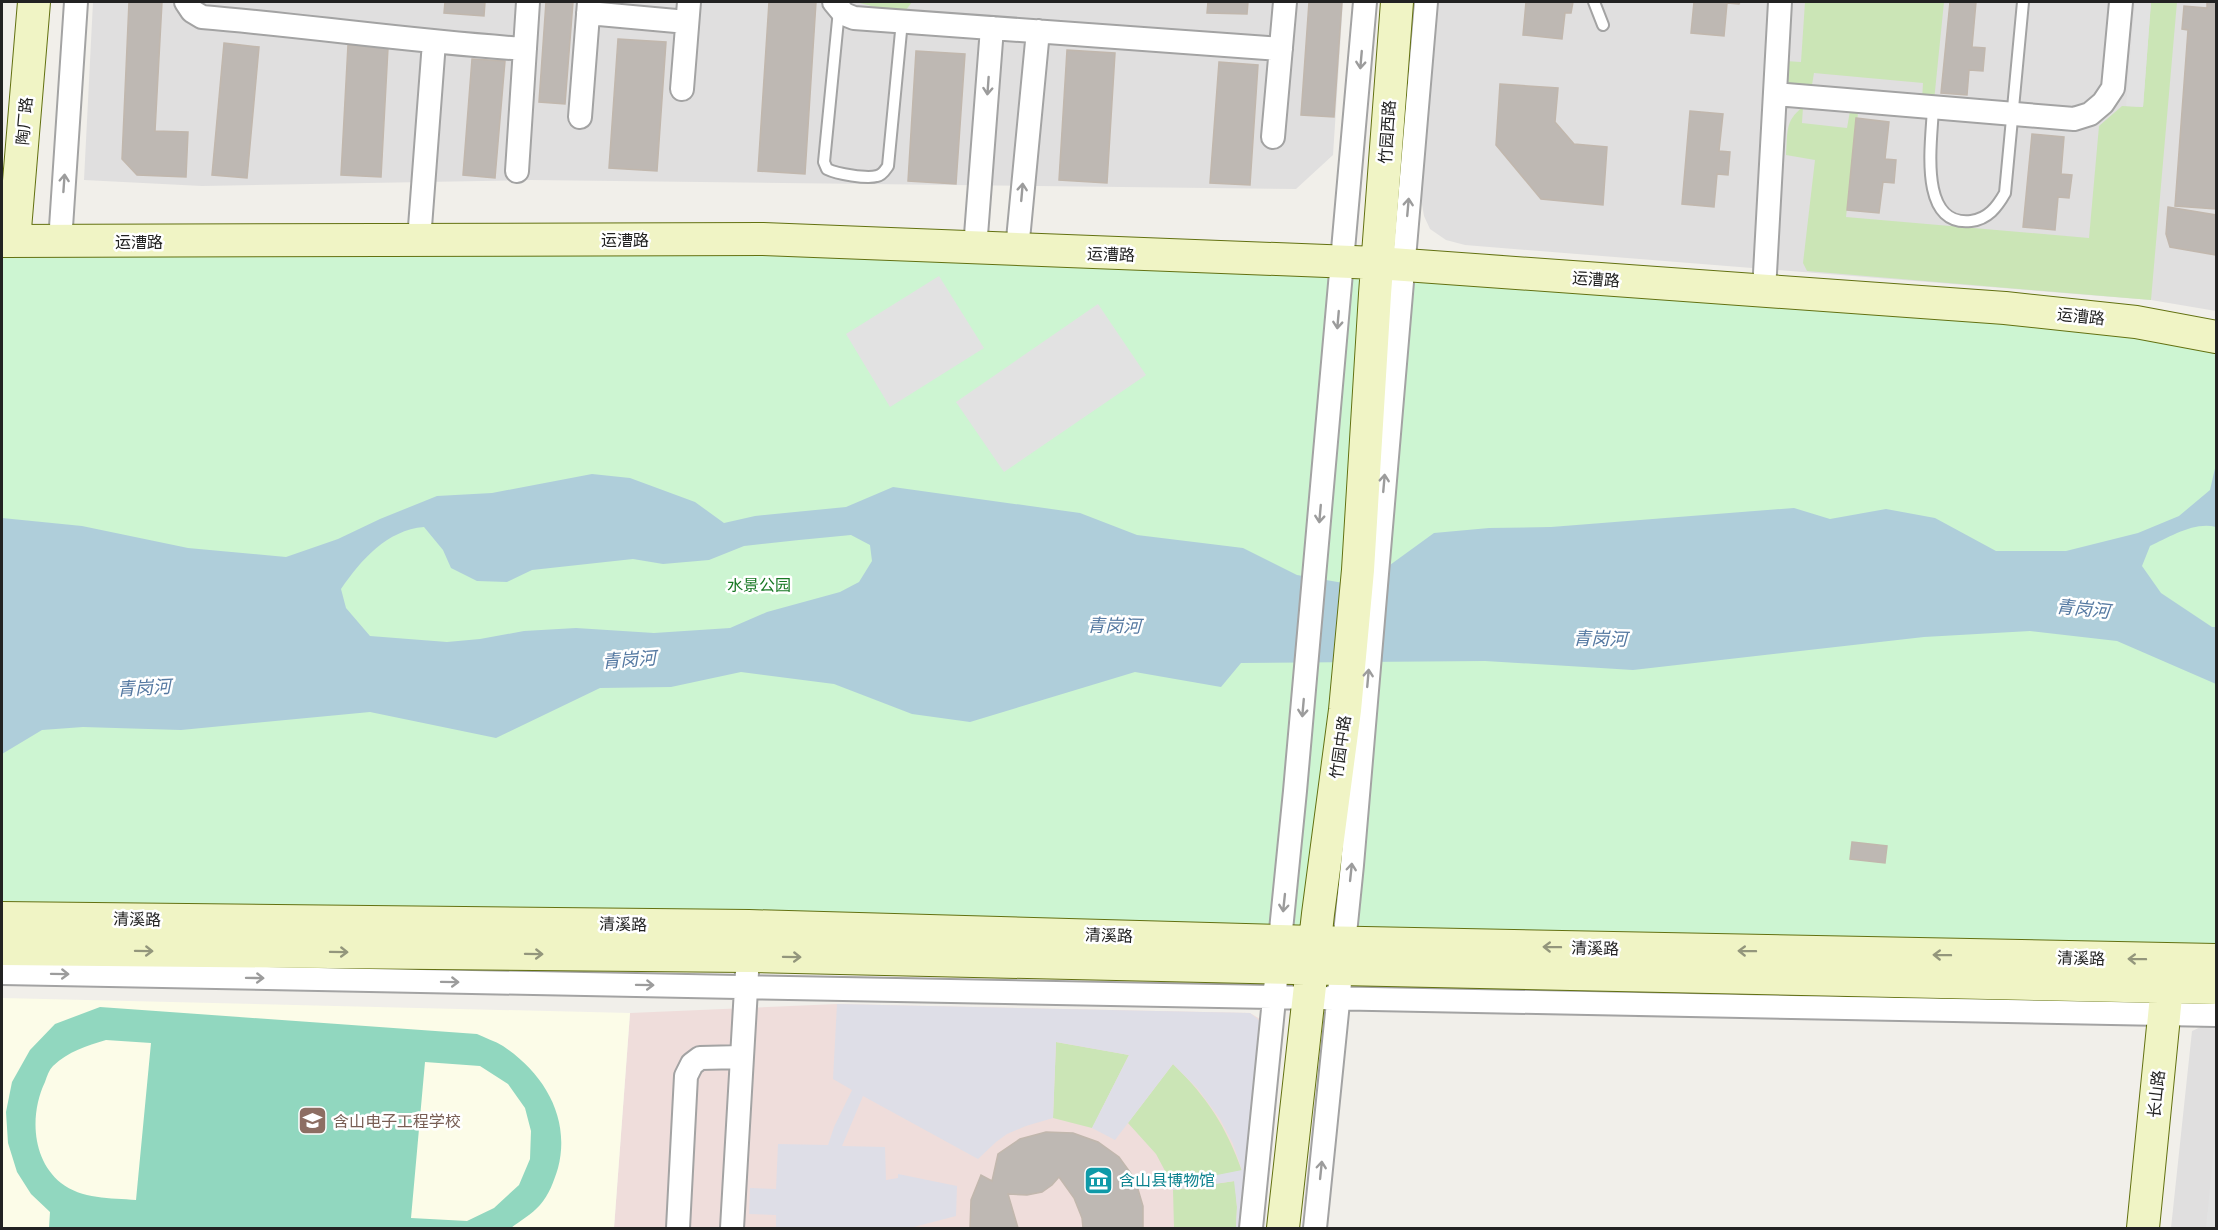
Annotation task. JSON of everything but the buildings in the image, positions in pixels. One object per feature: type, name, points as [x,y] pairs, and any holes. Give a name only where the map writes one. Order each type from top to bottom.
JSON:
[{"type":"main road","name":"陶厂路","points":[[8,241],[34,2]]},
{"type":"main road","name":"竹园西路","points":[[1390,264],[1397,2]]},
{"type":"main road","name":"运漕路","points":[[8,241],[763,239],[1390,264],[2005,308],[2136,322],[2217,337]]},
{"type":"main road","name":"竹园中路","points":[[1283,1228],[1326,969],[1345,710],[1390,264]]},
{"type":"main road","name":"清溪路","points":[[2,918],[274,921],[749,941],[1277,968],[1818,966],[2217,988]]},
{"type":"main road","points":[[274,921],[274,952]]},
{"type":"main road","name":"清溪路","points":[[2,949],[274,952],[749,941]]},
{"type":"main road","name":"清溪路","points":[[2167,987],[2217,960]]},
{"type":"main road","name":"长山路","points":[[2143,1228],[2167,987]]},
{"type":"street","points":[[60,242],[76,2]]},
{"type":"street","points":[[186,2],[192,11],[202,17],[434,42],[525,49]]},
{"type":"street","points":[[517,171],[528,2]]},
{"type":"street","points":[[1273,137],[1285,2]]},
{"type":"street","points":[[1251,1228],[1343,262],[1365,2]]},
{"type":"street","points":[[1315,1228],[1326,969],[1390,264],[1426,2]]},
{"type":"street","points":[[1764,291],[1780,2]]},
{"type":"street","points":[[1775,94],[2074,119],[2090,114],[2103,103],[2113,88],[2121,2]]},
{"type":"street","points":[[836,6],[854,18],[1281,49]]},
{"type":"street","points":[[580,117],[588,7],[688,12],[682,89]]},
{"type":"street","points":[[975,248],[992,28]]},
{"type":"street","points":[[1017,250],[1038,31]]},
{"type":"street","points":[[419,240],[434,42]]},
{"type":"street","points":[[732,1228],[749,941]]},
{"type":"street","points":[[2,973],[746,987],[1277,968]]},
{"type":"street","points":[[1326,969],[2167,987],[2217,1015]]},
{"type":"street","points":[[678,1228],[686,1076],[692,1064],[700,1058],[742,1057]]},
{"type":"lane","points":[[1594,2],[1603,25]]},
{"type":"lane","points":[[1933,107],[1932,188],[1936,202],[1945,214],[1962,222],[1980,220],[1998,207],[2005,193],[2023,2]]},
{"type":"lane","points":[[836,6],[824,162],[827,170],[835,173],[876,176],[884,173],[888,166],[902,21]]},
{"type":"shaded area","points":[[93,2],[1343,2],[1333,155],[1296,189],[531,180],[202,186],[84,180]]},
{"type":"shaded area","points":[[1436,2],[2216,2],[2216,311],[2151,300],[1465,245],[1446,240],[1430,229],[1424,216],[1420,193]]},
{"type":"shaded area","points":[[2135,2],[2151,2],[2143,107],[2126,106]]},
{"type":"shaded area","points":[[939,276],[984,348],[890,407],[846,334]]},
{"type":"shaded area","points":[[1098,304],[1146,375],[1004,472],[956,402]]},
{"type":"shaded area","name":"含山电子工程学校","points":[[2,998],[630,1013],[614,1228],[2,1228]]},
{"type":"shaded area","points":[[837,1004],[1250,1013],[1260,1019],[1249,1228],[614,1228],[630,1013]]},
{"type":"shaded area","points":[[837,1004],[1250,1013],[1267,1027],[1249,1228],[1236,1228],[1237,1207],[1234,1181],[1173,1190],[1172,1184],[1242,1170],[1233,1144],[1220,1119],[1198,1089],[1173,1064],[1115,1140],[1092,1128],[1129,1055],[1056,1042],[1053,1118],[1007,1134],[978,1159],[863,1096],[842,1146],[885,1147],[886,1180],[898,1178],[898,1174],[957,1186],[956,1216],[910,1228],[776,1228],[776,1215],[749,1214],[750,1188],[776,1189],[778,1144],[828,1145],[852,1090],[833,1079]]},
{"type":"shaded area","points":[[2216,1020],[2216,1228],[2171,1228],[2192,1031]]},
{"type":"shaded area","points":[[2216,1127],[2216,1228],[2206,1228]]},
{"type":"green space","points":[[856,2],[912,2],[906,10],[894,12]]},
{"type":"green space","points":[[1805,2],[1944,2],[1934,101],[1922,100],[1923,83],[1814,73],[1811,91],[1793,88],[1784,77],[1785,61],[1801,62]]},
{"type":"green space","points":[[2151,2],[2177,2],[2151,300],[1807,271],[1803,263],[1815,160],[1786,155],[1790,123],[1803,107],[1802,123],[1847,128],[1850,111],[1858,113],[1846,217],[2089,238],[2099,126],[2122,106],[2143,107]]},
{"type":"green space","name":"水景公园","points":[[762,252],[1466,282],[2003,320],[2127,335],[2216,352],[2216,946],[2,907],[2,253]]},
{"type":"green space","points":[[100,1007],[477,1034],[500,1044],[518,1057],[542,1083],[551,1098],[561,1132],[558,1168],[551,1188],[543,1201],[511,1228],[49,1228],[50,1212],[31,1194],[17,1172],[8,1143],[6,1112],[12,1082],[30,1050],[55,1024]],"holes":[[[106,1040],[151,1043],[136,1200],[87,1195],[61,1183],[44,1161],[36,1135],[37,1107],[48,1073],[59,1061],[72,1053]],[[425,1062],[480,1066],[508,1084],[525,1108],[531,1131],[530,1159],[519,1185],[494,1208],[467,1221],[411,1218]]]},
{"type":"green space","points":[[1056,1042],[1129,1055],[1092,1128],[1053,1118]]},
{"type":"green space","points":[[1173,1064],[1206,1100],[1222,1126],[1242,1171],[1172,1184],[1156,1154],[1128,1123]]},
{"type":"green space","points":[[1235,1181],[1236,1228],[1174,1228],[1173,1190]]},
{"type":"water","name":"青岗河","points":[[2216,464],[2216,527],[2191,528],[2150,546],[2142,566],[2161,593],[2212,627],[2216,627],[2216,684],[2117,641],[2030,631],[1924,637],[1633,670],[1485,661],[1241,663],[1221,687],[1135,672],[970,722],[912,714],[834,684],[741,672],[671,687],[600,688],[496,738],[370,712],[181,730],[83,727],[42,730],[2,754],[2,518],[82,526],[188,548],[286,557],[338,539],[437,496],[492,493],[592,474],[630,478],[695,502],[724,523],[755,516],[846,507],[893,487],[1080,513],[1137,535],[1243,548],[1297,575],[1361,586],[1434,533],[1489,528],[1551,527],[1794,508],[1830,519],[1886,509],[1935,518],[1996,551],[2066,551],[2138,533],[2179,516],[2210,490]],"holes":[[[424,527],[443,550],[451,568],[477,581],[507,582],[532,570],[633,559],[663,564],[709,560],[744,546],[851,535],[870,545],[872,561],[859,582],[840,592],[767,612],[730,628],[654,633],[576,628],[524,631],[447,642],[370,636],[346,608],[341,589],[366,557],[387,540],[411,529]]]},
{"type":"place","name":"含山电子工程学校","points":[[312,1121]]},
{"type":"place","name":"含山县博物馆","points":[[1098,1180]]}]
